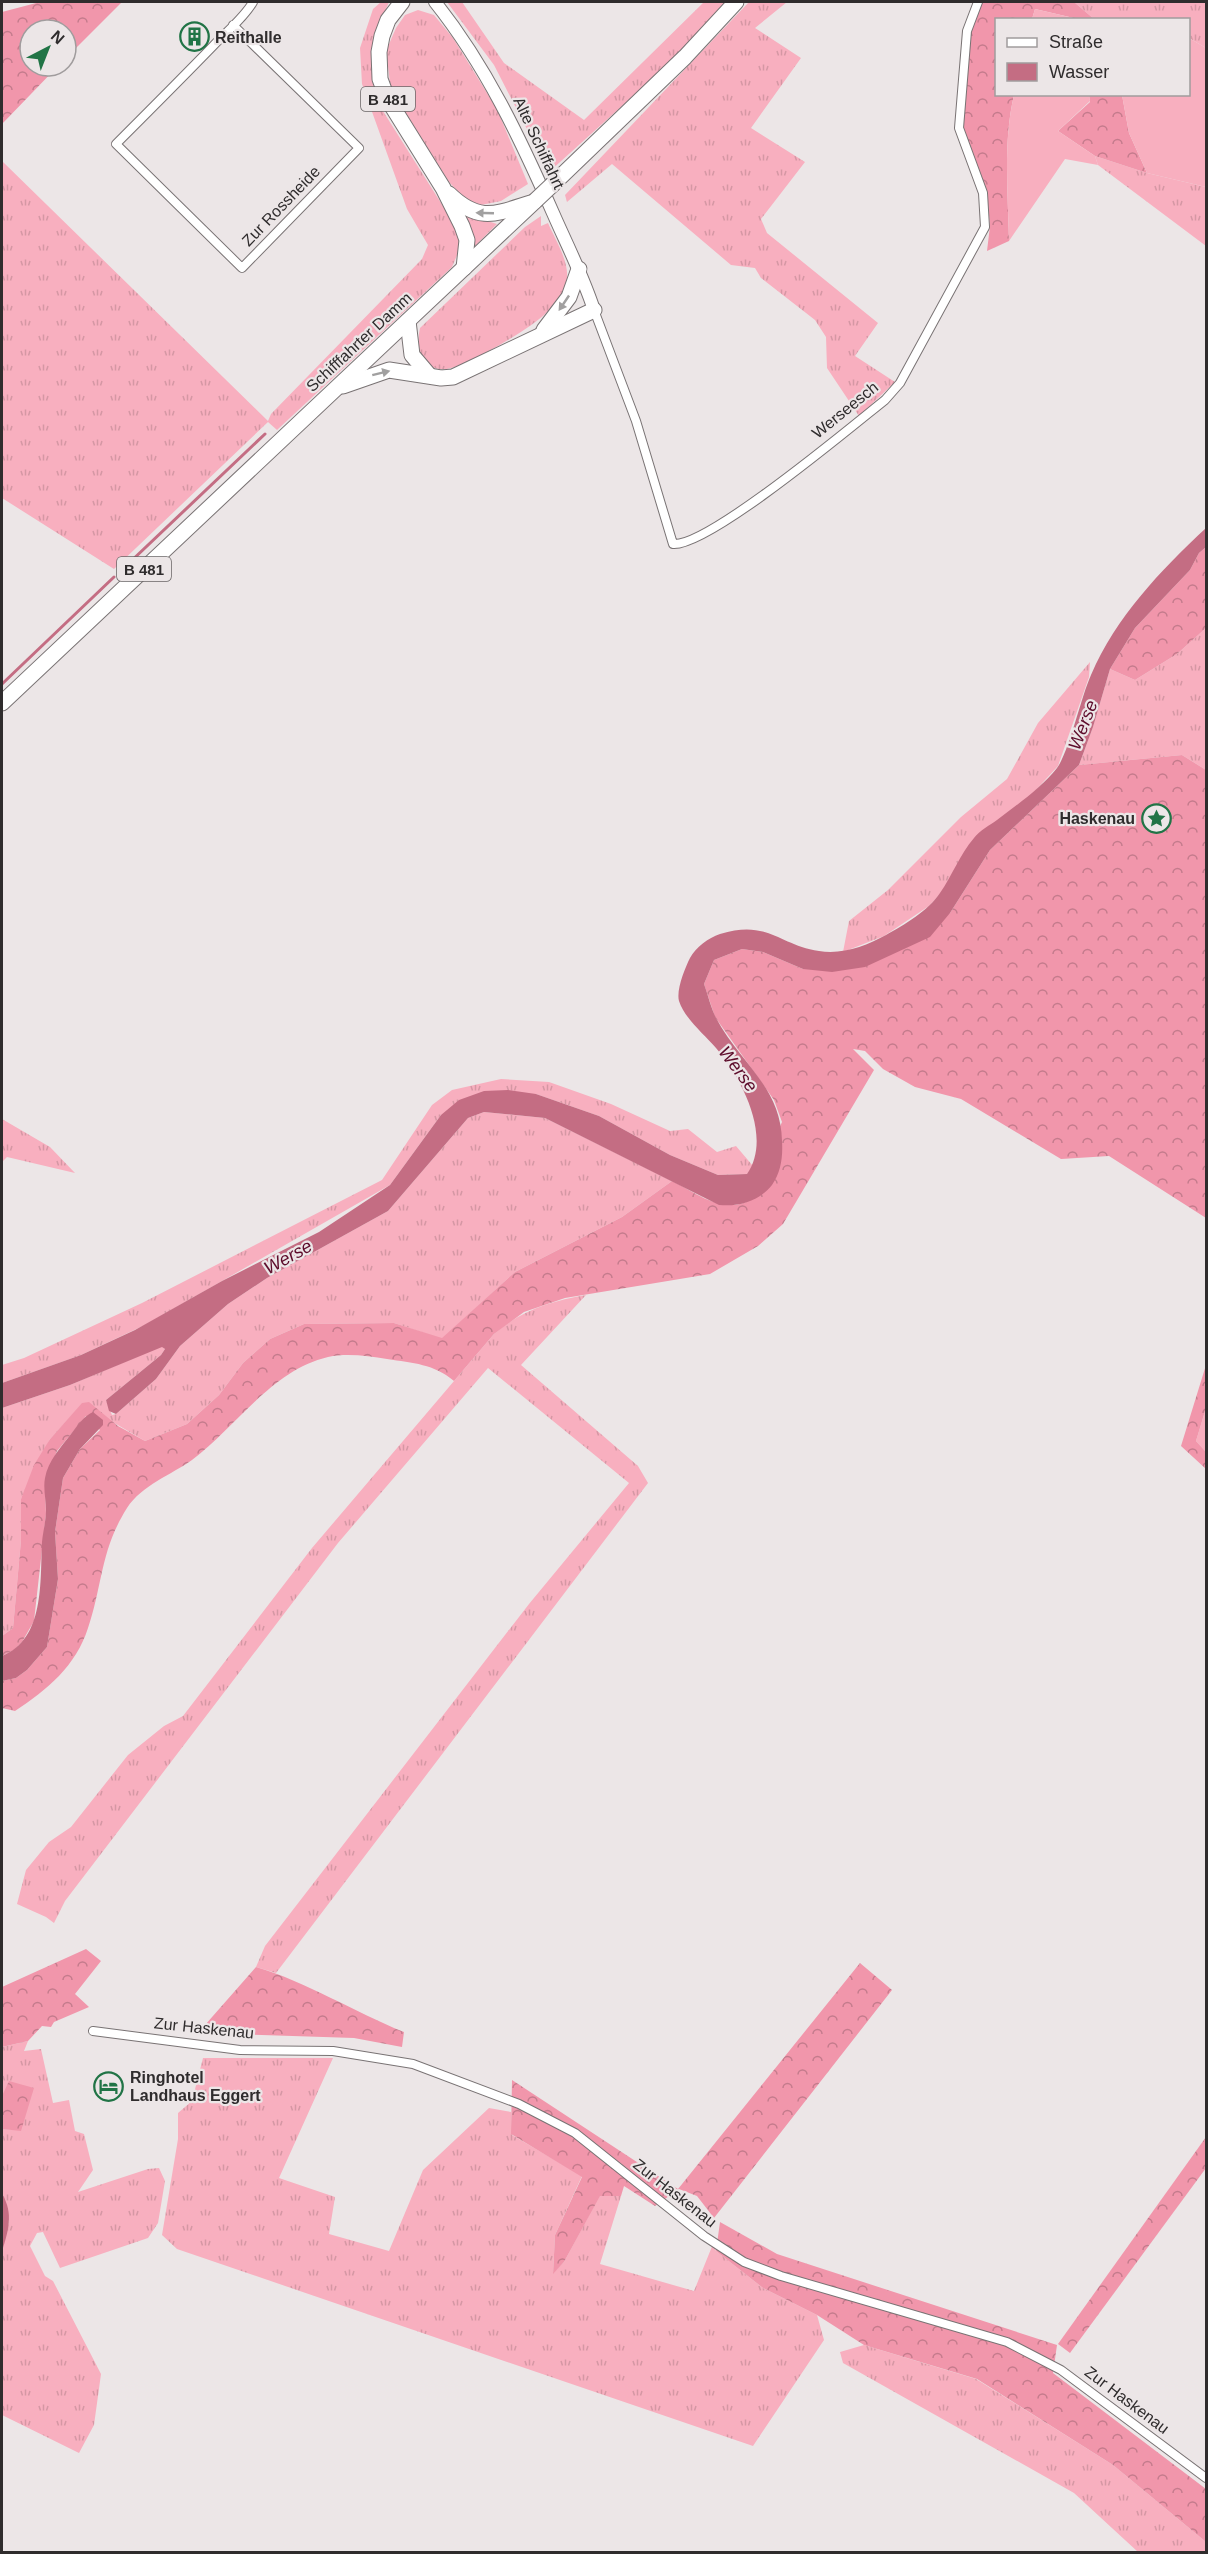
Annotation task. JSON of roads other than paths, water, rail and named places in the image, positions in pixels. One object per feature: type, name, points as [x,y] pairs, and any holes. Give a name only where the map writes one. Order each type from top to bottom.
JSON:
[{"type":"highway","name":"B 481","points":[[402,2],[388,20],[382,36],[379,52],[380,79],[387,98],[443,188],[467,240],[464,268]]},
{"type":"highway","name":"Schifffahrter Damm","points":[[2,704],[553,184],[685,57],[736,2]]},
{"type":"highway","name":"B 481","points":[[443,188],[469,211],[484,215],[535,201]]},
{"type":"highway","name":"B 481","points":[[542,332],[569,297],[579,269]]},
{"type":"highway","name":"B 481","points":[[335,390],[388,370],[453,377],[542,332],[594,310]]},
{"type":"highway","points":[[408,321],[412,355],[429,375]]},
{"type":"street","name":"Zur Rossheide","points":[[233,25],[359,148],[242,268],[116,144],[253,2]]},
{"type":"street","name":"Alte Schiffahrt","points":[[435,2],[480,64],[503,105],[579,269],[594,310]]},
{"type":"street","name":"Werseesch","points":[[594,310],[636,421],[665,525],[673,544],[684,545],[699,538],[753,502],[885,400],[900,382],[985,227],[983,193],[959,128],[968,31],[978,2]]},
{"type":"street","name":"Zur Haskenau","points":[[93,2031],[240,2050],[333,2051],[413,2064],[519,2104],[575,2133],[704,2236],[744,2262],[781,2276],[1007,2342],[1061,2370],[1206,2478]]},
{"type":"water","name":"Werse","points":[[1206,528],[1206,547],[1199,553],[1190,570],[1135,628],[1110,669],[1079,765],[990,850],[950,913],[930,937],[865,967],[832,972],[803,969],[763,952],[742,949],[714,960],[704,984],[714,1014],[767,1090],[780,1122],[782,1159],[775,1180],[767,1191],[742,1204],[719,1205],[545,1118],[484,1112],[468,1118],[388,1211],[267,1278],[228,1304],[180,1346],[156,1379],[116,1414],[109,1411],[106,1400],[161,1355],[165,1349],[162,1347],[70,1385],[2,1408],[2,1383],[81,1355],[135,1330],[222,1281],[319,1232],[390,1185],[441,1115],[459,1100],[484,1091],[508,1090],[536,1094],[599,1116],[670,1155],[718,1175],[747,1174],[754,1159],[757,1143],[751,1108],[726,1060],[690,1020],[679,1001],[682,979],[693,954],[703,943],[720,934],[750,929],[762,931],[805,948],[828,952],[845,951],[878,939],[922,912],[940,893],[976,835],[1029,795],[1057,768],[1066,750],[1091,675],[1113,634],[1126,614],[1156,578]]},
{"type":"water","points":[[93,1412],[103,1420],[103,1425],[80,1449],[63,1478],[55,1532],[58,1579],[47,1647],[27,1670],[16,1678],[2,1681],[2,1656],[16,1648],[26,1636],[33,1623],[37,1607],[46,1514],[44,1486],[49,1466],[55,1454],[76,1428]]},
{"type":"water","points":[[2,2194],[9,2215],[8,2230],[2,2251]]},
{"type":"waterway","points":[[127,565],[265,434]]},
{"type":"waterway","points":[[2,684],[114,577]]},
{"type":"place","name":"Reithalle","points":[[194,37]]},
{"type":"place","name":"Haskenau","points":[[1156,818]]},
{"type":"place","name":"Ringhotel Landhaus Eggert","points":[[109,2086]]}]
